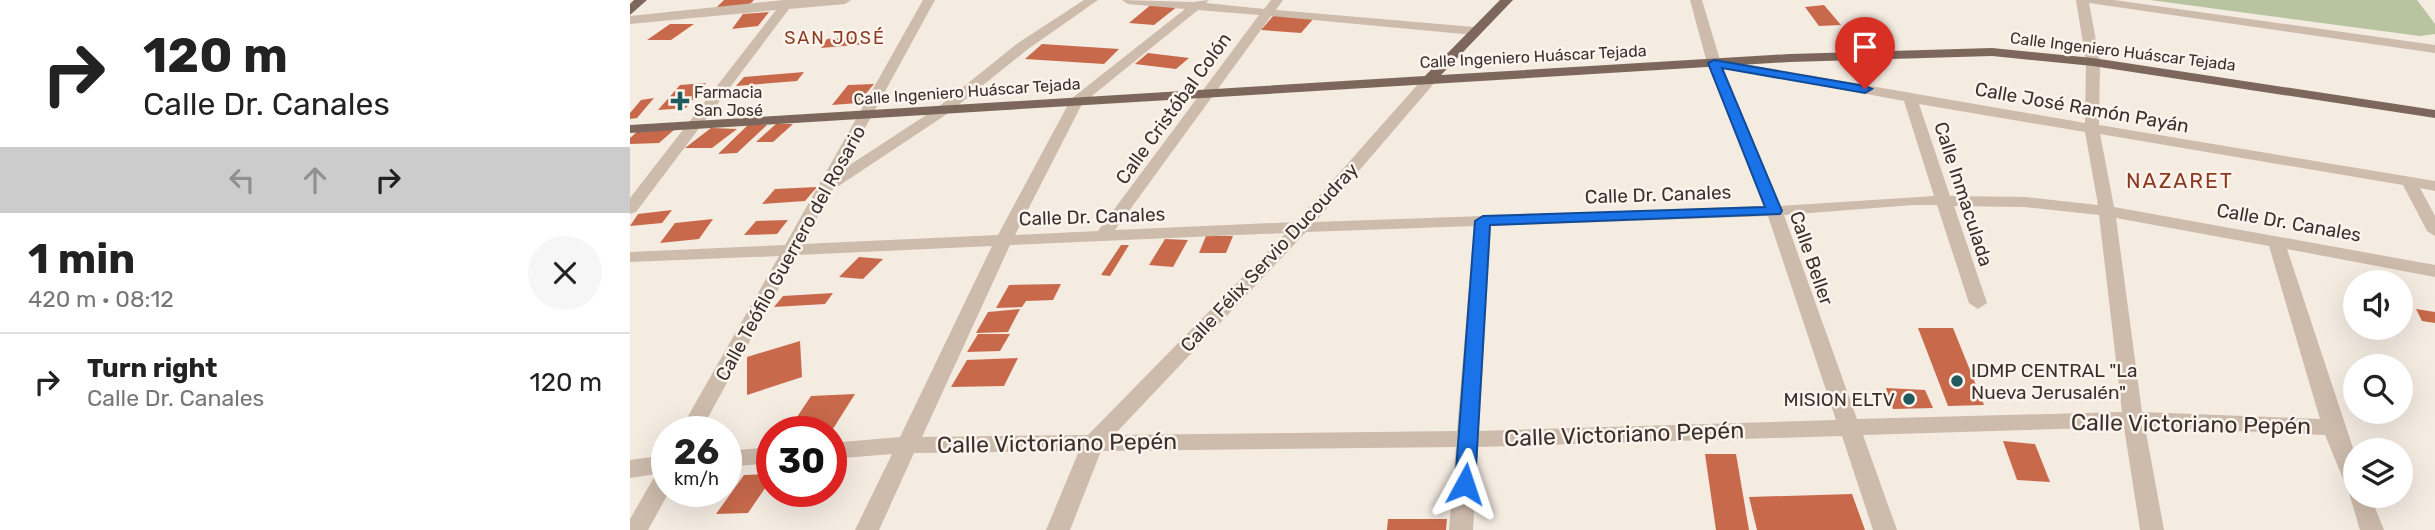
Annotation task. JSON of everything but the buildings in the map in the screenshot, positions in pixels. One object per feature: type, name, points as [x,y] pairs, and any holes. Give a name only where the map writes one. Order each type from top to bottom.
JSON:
[{"type":"main road","points":[[630,11],[641,0]]},
{"type":"main road","name":"Calle Félix Servio Ducoudray","points":[[1431,78],[1507,0]]},
{"type":"main road","name":"Calle Ingeniero Huáscar Tejada","points":[[630,130],[1431,78],[1897,53],[1992,52],[2093,62],[2435,114]]},
{"type":"street","points":[[630,20],[788,3],[845,0]]},
{"type":"street","name":"Calle Teófilo Guerrero del Rosario","points":[[699,416],[929,0]]},
{"type":"street","points":[[825,188],[942,111],[1023,46],[1092,0]]},
{"type":"street","points":[[1128,0],[1199,3],[1474,31]]},
{"type":"street","name":"Calle Cristóbal Colón","points":[[1101,238],[1277,0]]},
{"type":"street","name":"Calle Beller","points":[[1696,0],[1774,211],[1847,428],[1885,530]]},
{"type":"street","points":[[2082,0],[2093,62],[2092,128],[2106,211],[2133,419],[2152,530]]},
{"type":"street","points":[[2089,0],[2435,49]]},
{"type":"street","points":[[630,209],[788,3]]},
{"type":"street","points":[[867,530],[1003,241],[1076,102],[1199,3]]},
{"type":"street","name":"Calle José Ramón Payán","points":[[1718,63],[2435,186]]},
{"type":"street","name":"Calle Félix Servio Ducoudray","points":[[1058,530],[1094,442],[1301,227],[1431,78]]},
{"type":"street","name":"Calle Inmaculada","points":[[1910,98],[1978,303]]},
{"type":"street","points":[[2409,182],[2435,230]]},
{"type":"street","name":"Calle Dr. Canales","points":[[630,257],[1301,227],[1774,211],[1913,200],[2024,202],[2106,211],[2435,271]]},
{"type":"street","points":[[1461,530],[1483,221]]},
{"type":"street","points":[[2276,240],[2343,453]]},
{"type":"street","name":"Calle Victoriano Pepén","points":[[847,450],[907,445],[1469,439],[2133,419],[2333,427]]},
{"type":"street","points":[[630,470],[651,467]]},
{"type":"street","points":[[636,530],[651,503]]},
{"type":"street","points":[[2364,508],[2372,530]]},
{"type":"green space","points":[[2150,0],[2417,0],[2435,24],[2435,34],[2420,36]]},
{"type":"place","name":"Farmacia San José","points":[[680,101]]},
{"type":"place","name":"IDMP CENTRAL \"La Nueva Jerusalén\"","points":[[1957,381]]},
{"type":"place","name":"MISION ELTV","points":[[1909,399]]},
{"type":"district","name":"SAN JOSÉ","points":[[835,38]]},
{"type":"district","name":"NAZARET","points":[[2180,181]]},
{"type":"route","points":[[1465,484],[1483,221],[1774,211],[1714,63],[1865,89]]}]
